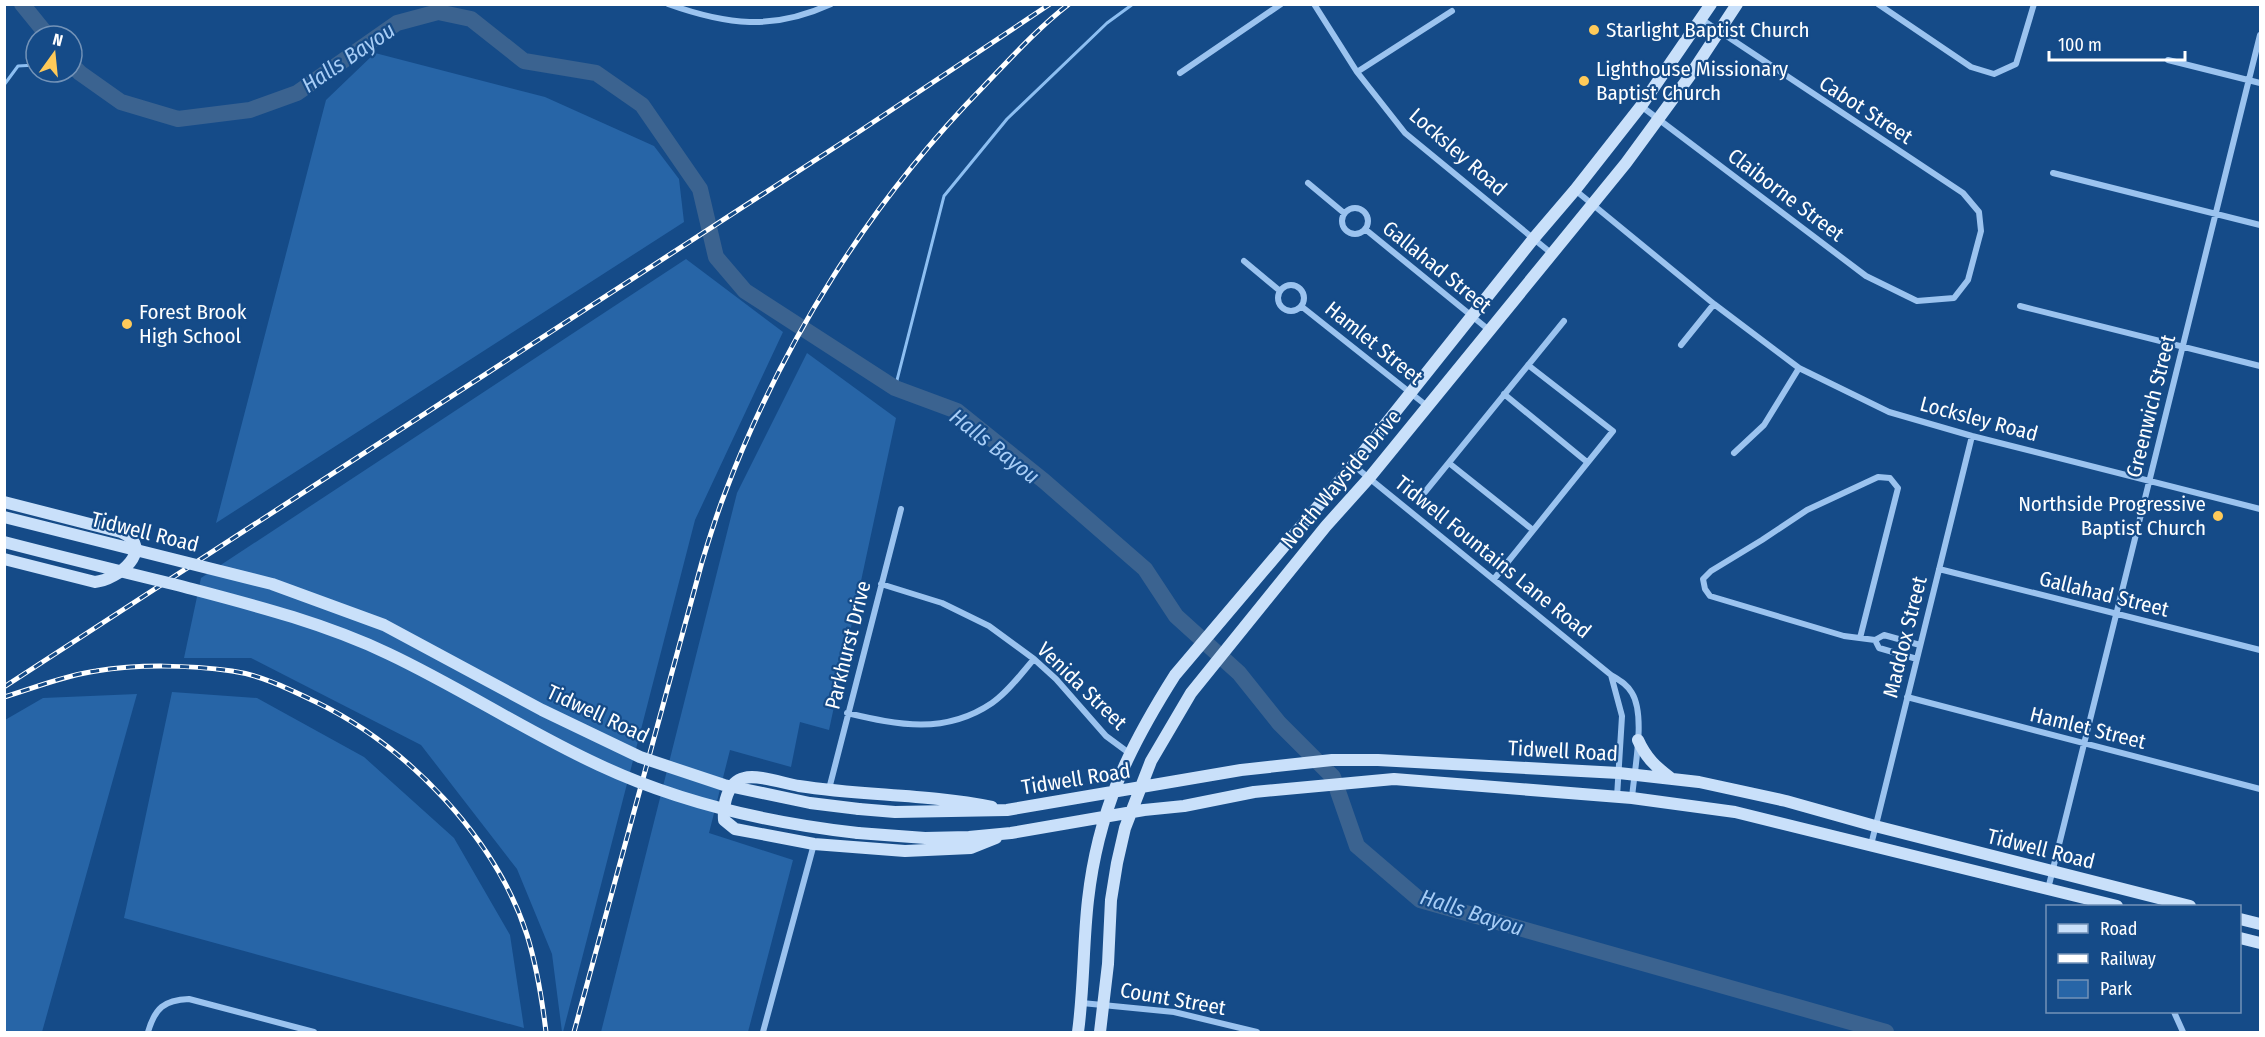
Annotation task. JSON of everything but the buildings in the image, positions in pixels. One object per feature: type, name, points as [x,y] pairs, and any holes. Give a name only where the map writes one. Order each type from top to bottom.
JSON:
[{"type":"main road","name":"North Wayside Drive","points":[[1078,1032],[1082,1003],[1088,899],[1100,828],[1130,753],[1152,712],[1175,675],[1353,465],[1471,315],[1575,190],[1641,106],[1711,4]]},
{"type":"main road","name":"North Wayside Drive","points":[[1100,1032],[1111,900],[1125,828],[1159,746],[1191,693],[1626,163],[1719,33],[1737,4]]},
{"type":"main road","points":[[4,502],[121,532],[132,541],[135,550],[133,561],[115,576],[95,582],[4,559]]},
{"type":"main road","name":"Tidwell Road","points":[[4,517],[272,584],[320,600],[384,625],[542,710],[640,757],[733,787],[810,803],[895,812],[1007,810],[1240,770],[1332,760],[1378,760],[1619,773],[1699,782],[1786,801],[2185,905]]},
{"type":"main road","name":"Tidwell Road","points":[[4,542],[261,606],[324,627],[389,654],[550,741],[600,765],[657,788],[766,820],[858,833],[925,838],[969,837],[1011,833],[1105,816],[1184,806],[1254,792],[1394,779],[1632,798],[1735,812],[2113,905]]},
{"type":"main road","points":[[1638,740],[1651,762],[1673,780]]},
{"type":"main road","points":[[1007,810],[957,800],[829,789],[745,777],[735,783],[723,805],[724,820],[735,830],[814,844],[904,851],[970,848],[1011,833]]},
{"type":"main road","points":[[2241,919],[2260,924]]},
{"type":"main road","points":[[2241,938],[2260,944]]},
{"type":"street","points":[[668,4],[705,17],[767,22],[796,17],[831,4]]},
{"type":"street","points":[[1180,73],[1281,4]]},
{"type":"street","name":"Locksley Road","points":[[1314,4],[1357,72],[1406,133],[1551,253]]},
{"type":"street","points":[[1878,4],[1971,67],[1994,74],[2016,64],[2034,4]]},
{"type":"street","points":[[1357,72],[1452,11]]},
{"type":"street","name":"Cabot Street","points":[[1701,19],[1964,193],[1979,212],[1980,231],[1968,280],[1954,298],[1917,301]]},
{"type":"street","name":"Greenwich Street","points":[[2048,890],[2260,35]]},
{"type":"street","points":[[2168,60],[2260,83]]},
{"type":"street","name":"Claiborne Street","points":[[1641,106],[1866,276],[1917,301]]},
{"type":"street","points":[[2053,173],[2260,225]]},
{"type":"street","name":"Gallahad Street","points":[[1308,183],[1344,213]]},
{"type":"street","name":"Locksley Road","points":[[1575,190],[1714,304],[1799,368],[1889,412],[1972,436],[2260,509]]},
{"type":"street","name":"Gallahad Street","points":[[1355,208],[1363,211],[1368,222],[1365,230],[1358,234],[1346,231],[1341,221],[1344,213],[1355,208]]},
{"type":"street","name":"Gallahad Street","points":[[1365,230],[1489,330]]},
{"type":"street","name":"Hamlet Street","points":[[1244,261],[1280,291]]},
{"type":"street","name":"Hamlet Street","points":[[1290,285],[1300,290],[1303,295],[1301,306],[1297,309],[1286,310],[1279,302],[1280,291],[1290,285]]},
{"type":"street","points":[[1681,345],[1714,304]]},
{"type":"street","name":"Hamlet Street","points":[[1301,306],[1427,406]]},
{"type":"street","points":[[2020,306],[2260,366]]},
{"type":"street","points":[[1425,492],[1564,321]]},
{"type":"street","points":[[1494,579],[1613,431],[1528,365]]},
{"type":"street","points":[[1734,453],[1764,425],[1799,368]]},
{"type":"street","points":[[1504,394],[1587,462]]},
{"type":"street","name":"Maddox Street","points":[[1871,846],[1972,436]]},
{"type":"street","points":[[1449,463],[1533,530]]},
{"type":"street","name":"Tidwell Fountains Lane Road","points":[[1353,465],[1625,684],[1634,695],[1638,723],[1632,798]]},
{"type":"street","points":[[1860,638],[1898,489],[1890,478],[1878,477],[1807,510],[1711,571],[1703,579],[1705,590],[1710,596],[1844,636],[1875,640],[1884,635],[1920,645]]},
{"type":"street","name":"Parkhurst Drive","points":[[829,789],[901,509]]},
{"type":"street","name":"Gallahad Street","points":[[1939,569],[2260,650]]},
{"type":"street","name":"Venida Street","points":[[881,584],[935,600],[989,626],[1034,659],[1056,679],[1106,736],[1130,753]]},
{"type":"street","points":[[1875,640],[1879,648],[1917,659]]},
{"type":"street","points":[[847,713],[906,726],[952,721],[971,715],[993,703],[1034,659]]},
{"type":"street","points":[[1611,675],[1622,716],[1617,797]]},
{"type":"street","name":"Hamlet Street","points":[[1907,698],[2260,789]]},
{"type":"street","points":[[764,1032],[814,844]]},
{"type":"street","points":[[148,1032],[158,1010],[172,1000],[189,999],[314,1032]]},
{"type":"street","name":"Count Street","points":[[1082,1003],[1174,1012],[1257,1032]]},
{"type":"street","points":[[2175,1013],[2183,1032]]},
{"type":"green space","points":[[375,53],[545,97],[654,146],[679,179],[684,222],[216,523],[326,100]]},
{"type":"green space","points":[[686,259],[783,332],[695,520],[562,1032],[552,954],[517,869],[421,745],[251,658],[184,658],[201,578]]},
{"type":"green space","points":[[807,353],[896,418],[829,730],[800,722],[791,767],[730,750],[709,833],[793,860],[748,1032],[601,1032],[737,493]]},
{"type":"green space","points":[[172,692],[257,698],[364,757],[454,838],[510,935],[524,1028],[124,918]]},
{"type":"green space","points":[[137,694],[42,1032],[5,1032],[5,720],[43,698]]},
{"type":"waterway","name":"Halls Bayou","points":[[22,4],[38,24]]},
{"type":"waterway","points":[[895,388],[944,196],[1007,119],[1107,23],[1133,4]]},
{"type":"waterway","name":"Halls Bayou","points":[[84,76],[121,102],[178,119],[250,110],[297,93],[397,23],[438,12],[471,19],[524,61],[596,73],[642,105],[700,189],[716,257],[745,291],[895,388],[957,411],[1044,481],[1145,569],[1176,616],[1239,673],[1279,723],[1333,777],[1357,846],[1420,900],[1886,1032]]},
{"type":"waterway","points":[[4,85],[18,66],[24,66]]},
{"type":"railway","points":[[4,687],[860,131],[1050,4]]},
{"type":"railway","points":[[574,1032],[705,553],[725,493],[774,382],[802,328],[834,276],[867,226],[904,177],[984,86],[1036,33],[1069,4]]},
{"type":"railway","points":[[4,697],[96,671],[146,666],[199,667],[243,673],[264,679],[316,702],[350,721],[383,743],[415,769],[471,830],[494,864],[513,899],[527,935],[539,983],[546,1032]]},
{"type":"place","name":"Starlight Baptist Church","points":[[1594,30]]},
{"type":"place","name":"Lighthouse Missionary Baptist Church","points":[[1584,81]]},
{"type":"place","name":"Forest Brook High School","points":[[127,324]]},
{"type":"place","name":"Northside Progressive Baptist Church","points":[[2218,516]]}]
